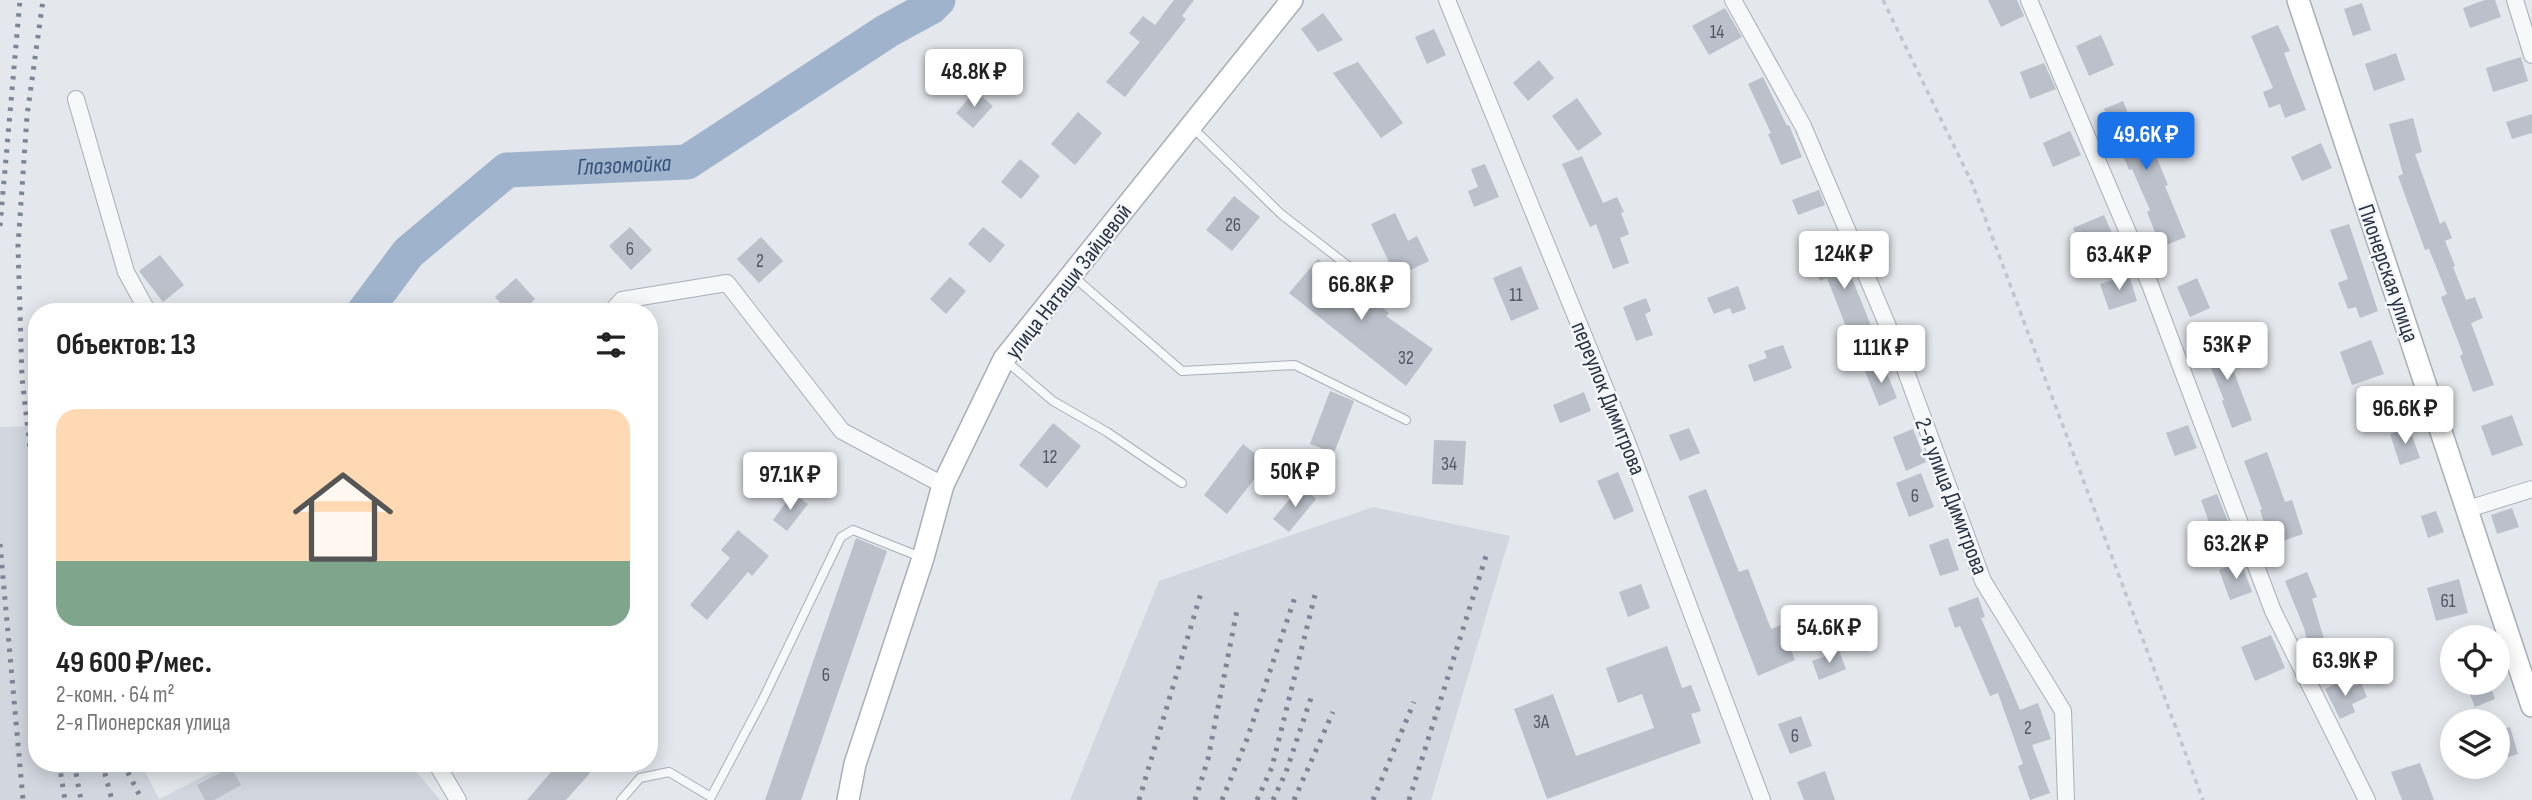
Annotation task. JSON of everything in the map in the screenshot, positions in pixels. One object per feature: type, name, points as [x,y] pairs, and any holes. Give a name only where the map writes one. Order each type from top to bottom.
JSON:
[{"type":"street","name":"улица Наташи Зайцевой","points":[[848,800],[855,764],[923,558],[943,485],[1004,359],[1292,0]]},
{"type":"street","name":"переулок Димитрова","points":[[1447,0],[1627,442],[1762,800]]},
{"type":"street","name":"2-я улица Димитрова","points":[[1733,0],[1803,126],[1898,351],[1983,581],[2063,711],[2066,800]]},
{"type":"street","points":[[2029,0],[2149,282],[2273,611],[2367,800]]},
{"type":"street","name":"Пионерская улица","points":[[2298,0],[2532,706]]},
{"type":"street","points":[[2515,0],[2532,55]]},
{"type":"street","points":[[76,100],[126,272],[143,303]]},
{"type":"street","points":[[619,303],[622,300],[727,283],[842,431],[943,485]]},
{"type":"street","points":[[2468,509],[2532,489]]},
{"type":"street","points":[[441,772],[457,800]]},
{"type":"lane","points":[[1191,126],[1281,214],[1385,295]]},
{"type":"lane","points":[[1071,275],[1182,371],[1296,365],[1406,419]]},
{"type":"lane","points":[[1004,359],[1053,401],[1107,432],[1181,483]]},
{"type":"lane","points":[[621,800],[640,778],[669,772],[712,798],[841,537],[853,530],[923,558]]},
{"type":"path","points":[[1882,0],[1972,183],[2203,800]]},
{"type":"shaded area","points":[[28,426],[28,772],[146,772],[159,799],[212,772],[417,772],[440,800],[0,800],[0,427]]},
{"type":"shaded area","points":[[1373,507],[1510,536],[1431,800],[1070,800],[1159,581]]},
{"type":"building","points":[[1174,0],[1194,0],[1182,16],[1186,19],[1125,97],[1106,82],[1140,42],[1129,33],[1143,16],[1155,25]]},
{"type":"building","points":[[1988,0],[2017,0],[2024,16],[2001,27]]},
{"type":"building","points":[[2485,0],[2495,0],[2501,17],[2470,28],[2463,8]]},
{"type":"building","points":[[2362,3],[2371,30],[2353,36],[2344,9]]},
{"type":"building","points":[[1725,8],[1742,37],[1709,55],[1692,26]]},
{"type":"building","points":[[1323,13],[1343,40],[1318,52],[1301,29]]},
{"type":"building","points":[[2278,25],[2290,51],[2284,53],[2306,110],[2285,118],[2280,104],[2269,108],[2263,92],[2273,88],[2251,36]]},
{"type":"building","points":[[1434,29],[1446,55],[1427,64],[1415,37]]},
{"type":"building","points":[[2101,35],[2114,65],[2089,76],[2076,46]]},
{"type":"building","points":[[2396,53],[2405,80],[2374,91],[2365,64]]},
{"type":"building","points":[[2521,57],[2528,81],[2493,92],[2486,68]]},
{"type":"building","points":[[1539,60],[1554,78],[1528,101],[1513,83]]},
{"type":"building","points":[[1358,62],[1403,123],[1381,138],[1333,73]]},
{"type":"building","points":[[2044,63],[2056,89],[2030,99],[2020,72]]},
{"type":"building","points":[[1763,77],[1787,126],[1789,125],[1802,157],[1781,165],[1768,134],[1771,133],[1748,84]]},
{"type":"building","points":[[975,91],[993,106],[973,128],[956,113]]},
{"type":"building","points":[[1577,98],[1602,134],[1578,151],[1552,116]]},
{"type":"building","points":[[2123,101],[2129,116],[2138,113],[2186,237],[2161,247],[2147,212],[2150,210],[2132,169],[2129,170],[2104,109]]},
{"type":"building","points":[[1078,112],[1102,133],[1075,165],[1051,144]]},
{"type":"building","points":[[2532,114],[2532,133],[2512,139],[2506,122]]},
{"type":"building","points":[[2413,118],[2422,152],[2415,154],[2440,224],[2445,221],[2452,238],[2445,241],[2455,266],[2453,267],[2466,300],[2475,297],[2483,318],[2471,323],[2494,385],[2473,392],[2460,356],[2463,354],[2441,297],[2447,294],[2429,249],[2425,250],[2398,176],[2403,174],[2389,124]]},
{"type":"building","points":[[2070,131],[2081,155],[2053,167],[2043,143]]},
{"type":"building","points":[[2321,143],[2332,168],[2302,181],[2291,157]]},
{"type":"building","points":[[1582,156],[1603,203],[1617,197],[1624,212],[1621,213],[1629,234],[1620,238],[1629,263],[1613,269],[1596,224],[1590,227],[1562,164]]},
{"type":"building","points":[[1020,159],[1040,176],[1021,199],[1001,182]]},
{"type":"building","points":[[1485,164],[1499,197],[1474,207],[1468,191],[1478,187],[1471,169]]},
{"type":"building","points":[[1819,190],[1825,205],[1798,215],[1792,200]]},
{"type":"building","points":[[1234,196],[1260,217],[1232,251],[1206,230]]},
{"type":"building","points":[[1395,213],[1408,241],[1417,236],[1429,261],[1396,277],[1371,224]]},
{"type":"building","points":[[2104,215],[2112,233],[2081,246],[2073,228]]},
{"type":"building","points":[[2349,224],[2378,311],[2360,318],[2356,307],[2348,309],[2338,283],[2348,279],[2330,230]]},
{"type":"building","points":[[630,227],[652,250],[631,270],[609,246]]},
{"type":"building","points":[[983,227],[1005,245],[990,263],[968,244]]},
{"type":"building","points":[[761,237],[783,261],[759,283],[737,259]]},
{"type":"building","points":[[1836,239],[1874,333],[1852,342],[1827,278],[1820,281],[1814,266],[1826,261],[1820,246]]},
{"type":"building","points":[[160,255],[184,285],[163,302],[139,271]]},
{"type":"building","points":[[1318,259],[1389,313],[1386,316],[1433,349],[1406,386],[1289,293]]},
{"type":"building","points":[[1521,266],[1539,309],[1511,321],[1493,278]]},
{"type":"building","points":[[2129,275],[2137,301],[2109,310],[2100,284]]},
{"type":"building","points":[[950,277],[966,291],[946,314],[930,299]]},
{"type":"building","points":[[516,278],[535,299],[531,303],[500,303],[495,297]]},
{"type":"building","points":[[2197,278],[2210,308],[2190,317],[2177,287]]},
{"type":"building","points":[[1738,286],[1746,309],[1732,314],[1730,308],[1714,314],[1707,298]]},
{"type":"building","points":[[1646,298],[1651,311],[1645,314],[1653,335],[1636,341],[1623,307]]},
{"type":"building","points":[[2220,335],[2252,420],[2232,428],[2201,343]]},
{"type":"building","points":[[2371,340],[2384,374],[2352,385],[2340,352]]},
{"type":"building","points":[[1783,345],[1792,368],[1754,382],[1748,365],[1767,358],[1764,351]]},
{"type":"building","points":[[1883,364],[1897,398],[1879,406],[1865,371]]},
{"type":"building","points":[[1330,391],[1354,401],[1334,453],[1310,444]]},
{"type":"building","points":[[1584,392],[1591,411],[1560,423],[1553,405]]},
{"type":"building","points":[[2512,415],[2523,445],[2492,456],[2481,426]]},
{"type":"building","points":[[1053,423],[1081,446],[1047,488],[1019,465]]},
{"type":"building","points":[[2188,425],[2197,448],[2175,456],[2166,433]]},
{"type":"building","points":[[2409,427],[2420,458],[2400,465],[2390,434]]},
{"type":"building","points":[[1689,428],[1700,453],[1680,461],[1669,435]]},
{"type":"building","points":[[1913,429],[1926,462],[1906,471],[1893,437]]},
{"type":"building","points":[[1434,440],[1466,441],[1463,485],[1432,484]]},
{"type":"building","points":[[1243,444],[1267,463],[1227,514],[1204,495]]},
{"type":"building","points":[[2267,452],[2285,502],[2292,500],[2303,534],[2271,545],[2260,510],[2262,509],[2244,461]]},
{"type":"building","points":[[1618,472],[1634,511],[1614,520],[1597,481]]},
{"type":"building","points":[[1921,473],[1934,507],[1909,517],[1896,483]]},
{"type":"building","points":[[1301,486],[1316,499],[1289,532],[1273,519]]},
{"type":"building","points":[[1706,489],[1739,572],[1748,569],[1771,629],[1781,625],[1795,660],[1758,676],[1688,496]]},
{"type":"building","points":[[793,493],[808,504],[787,531],[773,520]]},
{"type":"building","points":[[2217,494],[2231,529],[2214,536],[2201,500]]},
{"type":"building","points":[[2512,508],[2519,527],[2497,534],[2491,515]]},
{"type":"building","points":[[2436,511],[2444,532],[2428,538],[2421,516]]},
{"type":"building","points":[[738,530],[769,556],[752,576],[748,572],[707,620],[690,605],[730,558],[721,550]]},
{"type":"building","points":[[856,538],[887,551],[801,800],[765,800]]},
{"type":"building","points":[[1948,538],[1959,570],[1940,576],[1929,545]]},
{"type":"building","points":[[2241,562],[2252,592],[2230,600],[2219,570]]},
{"type":"building","points":[[2307,572],[2317,597],[2312,599],[2328,652],[2311,657],[2304,628],[2285,581]]},
{"type":"building","points":[[2459,579],[2468,613],[2436,621],[2427,588]]},
{"type":"building","points":[[1641,584],[1650,608],[1628,617],[1619,592]]},
{"type":"building","points":[[1978,597],[1985,617],[1981,618],[2020,710],[2038,703],[2051,739],[2032,745],[2050,793],[2030,800],[2018,766],[2023,764],[1998,693],[1990,696],[1960,626],[1955,628],[1948,608]]},
{"type":"building","points":[[2271,635],[2285,668],[2255,681],[2241,647]]},
{"type":"building","points":[[1667,646],[1682,688],[1691,685],[1701,711],[1691,714],[1701,743],[1547,799],[1514,709],[1553,694],[1576,756],[1654,728],[1642,694],[1618,703],[1606,668]]},
{"type":"building","points":[[1839,651],[1846,669],[1819,680],[1812,661]]},
{"type":"building","points":[[2341,681],[2345,690],[2361,683],[2367,697],[2352,704],[2355,712],[2340,719],[2325,689]]},
{"type":"building","points":[[2470,695],[2494,695],[2495,699],[2475,707]]},
{"type":"building","points":[[1801,716],[1812,746],[1790,754],[1778,724]]},
{"type":"building","points":[[2510,727],[2518,754],[2510,756]]},
{"type":"building","points":[[2420,763],[2434,800],[2402,800],[2391,772]]},
{"type":"building","points":[[1825,771],[1835,800],[1804,800],[1797,782]]},
{"type":"building","points":[[222,772],[234,772],[241,785],[214,800],[205,800],[197,785]]},
{"type":"building","points":[[551,772],[590,773],[566,800],[527,800]]},
{"type":"waterway","name":"Глазомойка","points":[[371,303],[408,253],[507,170],[687,162],[938,0]]},
{"type":"railway","points":[[0,226],[20,0]]},
{"type":"railway","points":[[28,430],[22,378],[18,246],[27,116],[43,0]]},
{"type":"railway","points":[[0,544],[23,800]]},
{"type":"railway","points":[[1409,800],[1486,556]]},
{"type":"railway","points":[[1257,800],[1272,767],[1316,591]]},
{"type":"railway","points":[[1139,800],[1201,593]]},
{"type":"railway","points":[[1222,800],[1247,739],[1295,597]]},
{"type":"railway","points":[[1195,800],[1208,759],[1237,610]]},
{"type":"railway","points":[[1273,800],[1286,772],[1312,695]]},
{"type":"railway","points":[[1373,800],[1414,702]]},
{"type":"railway","points":[[1294,800],[1333,712]]},
{"type":"railway","points":[[60,772],[65,800]]},
{"type":"railway","points":[[76,772],[81,800]]},
{"type":"railway","points":[[104,772],[112,800]]},
{"type":"railway","points":[[128,772],[142,800]]}]
